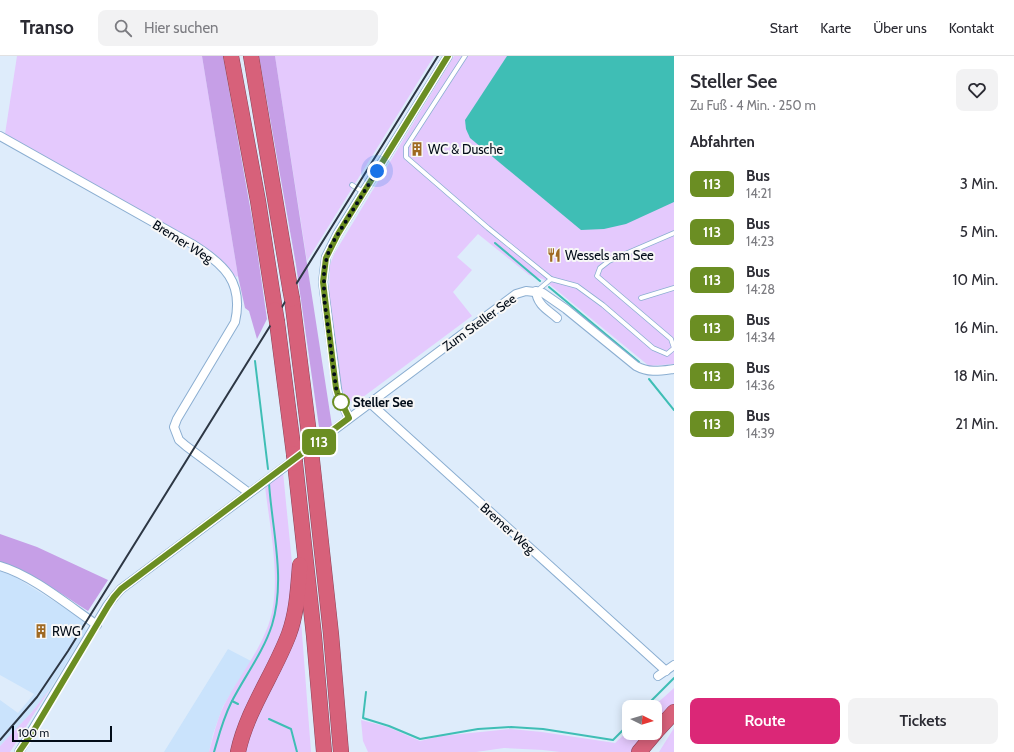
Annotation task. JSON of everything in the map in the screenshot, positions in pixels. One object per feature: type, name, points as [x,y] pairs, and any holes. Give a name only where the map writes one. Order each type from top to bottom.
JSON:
[{"type":"highway","points":[[231,56],[258,201],[276,316],[303,528],[324,752]]},
{"type":"highway","points":[[250,56],[291,294],[329,619],[341,752]]},
{"type":"highway","points":[[238,752],[250,714],[279,658],[291,628],[296,610],[298,594],[303,528]]},
{"type":"highway","points":[[662,725],[674,712]]},
{"type":"highway","points":[[338,718],[350,752]]},
{"type":"highway","points":[[639,752],[649,740]]},
{"type":"highway","points":[[649,752],[654,740]]},
{"type":"street","points":[[349,418],[336,388],[323,282],[324,268],[330,247],[448,56]]},
{"type":"street","name":"Bremer Weg","points":[[0,136],[192,244],[213,259],[226,272],[234,284],[238,300],[238,309],[235,322],[177,419],[174,427],[179,440],[249,494]]},
{"type":"street","name":"Zum Steller See","points":[[370,403],[516,294],[526,291],[536,291]]},
{"type":"street","points":[[557,318],[539,303],[536,298],[536,291],[543,293],[566,309],[636,366],[652,372],[674,369]]},
{"type":"street","points":[[19,752],[114,597],[121,589],[370,403]]},
{"type":"street","name":"Bremer Weg","points":[[370,403],[666,671]]},
{"type":"street","points":[[0,566],[17,572],[35,582],[97,625]]},
{"type":"street","points":[[658,676],[674,665]]},
{"type":"lane","points":[[465,56],[406,147],[406,157],[488,228],[551,279],[577,286],[603,305],[652,348],[667,354],[674,348],[671,339],[597,276],[600,268],[609,261],[674,233]]},
{"type":"lane","points":[[352,185],[363,193]]},
{"type":"lane","points":[[536,291],[551,279]]},
{"type":"lane","points":[[641,298],[674,288]]},
{"type":"shaded area","points":[[17,56],[202,56],[238,276],[236,277],[216,255],[5,134]]},
{"type":"shaded area","points":[[202,56],[223,56],[254,229],[267,319],[257,339],[249,311],[245,308],[238,276]]},
{"type":"shaded area","points":[[259,56],[275,56],[332,426],[320,434],[296,265]]},
{"type":"shaded area","points":[[275,56],[434,56],[307,261]]},
{"type":"shaded area","points":[[454,56],[674,56],[674,364],[649,366],[543,279],[529,275],[478,234],[457,257],[472,270],[453,292],[472,316],[355,403],[350,401],[345,396],[342,389],[329,297],[330,265],[334,254]]},
{"type":"shaded area","points":[[507,56],[674,56],[674,202],[626,224],[604,229],[581,230],[470,138],[466,129],[465,120]]},
{"type":"shaded area","points":[[283,472],[293,573],[292,606],[233,752],[209,752],[224,705],[262,641],[271,615],[275,579],[265,486]]},
{"type":"shaded area","points":[[0,534],[37,547],[108,580],[88,611],[35,578],[0,562]]},
{"type":"shaded area","points":[[0,571],[15,577],[62,606],[83,621],[86,631],[50,689],[31,713],[0,746],[0,700],[18,713],[34,694],[0,675]]},
{"type":"shaded area","points":[[301,620],[311,752],[243,752],[254,721]]},
{"type":"shaded area","points":[[228,649],[251,661],[223,706],[213,734],[209,752],[164,752]]},
{"type":"shaded area","points":[[674,688],[674,704],[662,715],[662,700],[661,700]]},
{"type":"shaded area","points":[[50,689],[10,752],[0,752],[0,746],[31,713]]},
{"type":"shaded area","points":[[361,720],[388,727],[420,741],[441,736],[511,729],[615,743],[622,736],[622,740],[640,740],[632,752],[560,752],[504,748],[476,752],[368,752],[363,741]]},
{"type":"shaded area","points":[[674,728],[674,752],[659,752]]},
{"type":"waterway","points":[[495,243],[540,281]]},
{"type":"waterway","points":[[549,287],[639,362]]},
{"type":"waterway","points":[[255,361],[268,469]]},
{"type":"waterway","points":[[649,379],[674,410]]},
{"type":"waterway","points":[[214,752],[228,709],[264,645],[272,625],[276,608],[278,590],[277,554],[269,483]]},
{"type":"waterway","points":[[652,700],[674,678]]},
{"type":"waterway","points":[[366,692],[363,718],[389,726],[420,739],[478,729],[511,727],[543,729],[613,740],[622,731]]},
{"type":"waterway","points":[[232,701],[238,704]]},
{"type":"waterway","points":[[269,719],[291,729],[297,752]]},
{"type":"railway","points":[[0,740],[37,697],[68,651],[438,56]]},
{"type":"bus line","name":"113","points":[[19,752],[34,730],[108,606],[121,589],[326,437],[349,418],[336,388],[324,297],[323,282],[326,258],[330,247],[448,56]]},
{"type":"place","name":"WC & Dusche","points":[[417,149]]},
{"type":"place","name":"Wessels am See","points":[[554,255]]},
{"type":"place","name":"Steller See","points":[[341,402]]},
{"type":"place","name":"RWG","points":[[41,631]]},
{"type":"route","points":[[341,402],[342,403],[336,388],[324,297],[324,268],[330,247],[377,171]]}]
